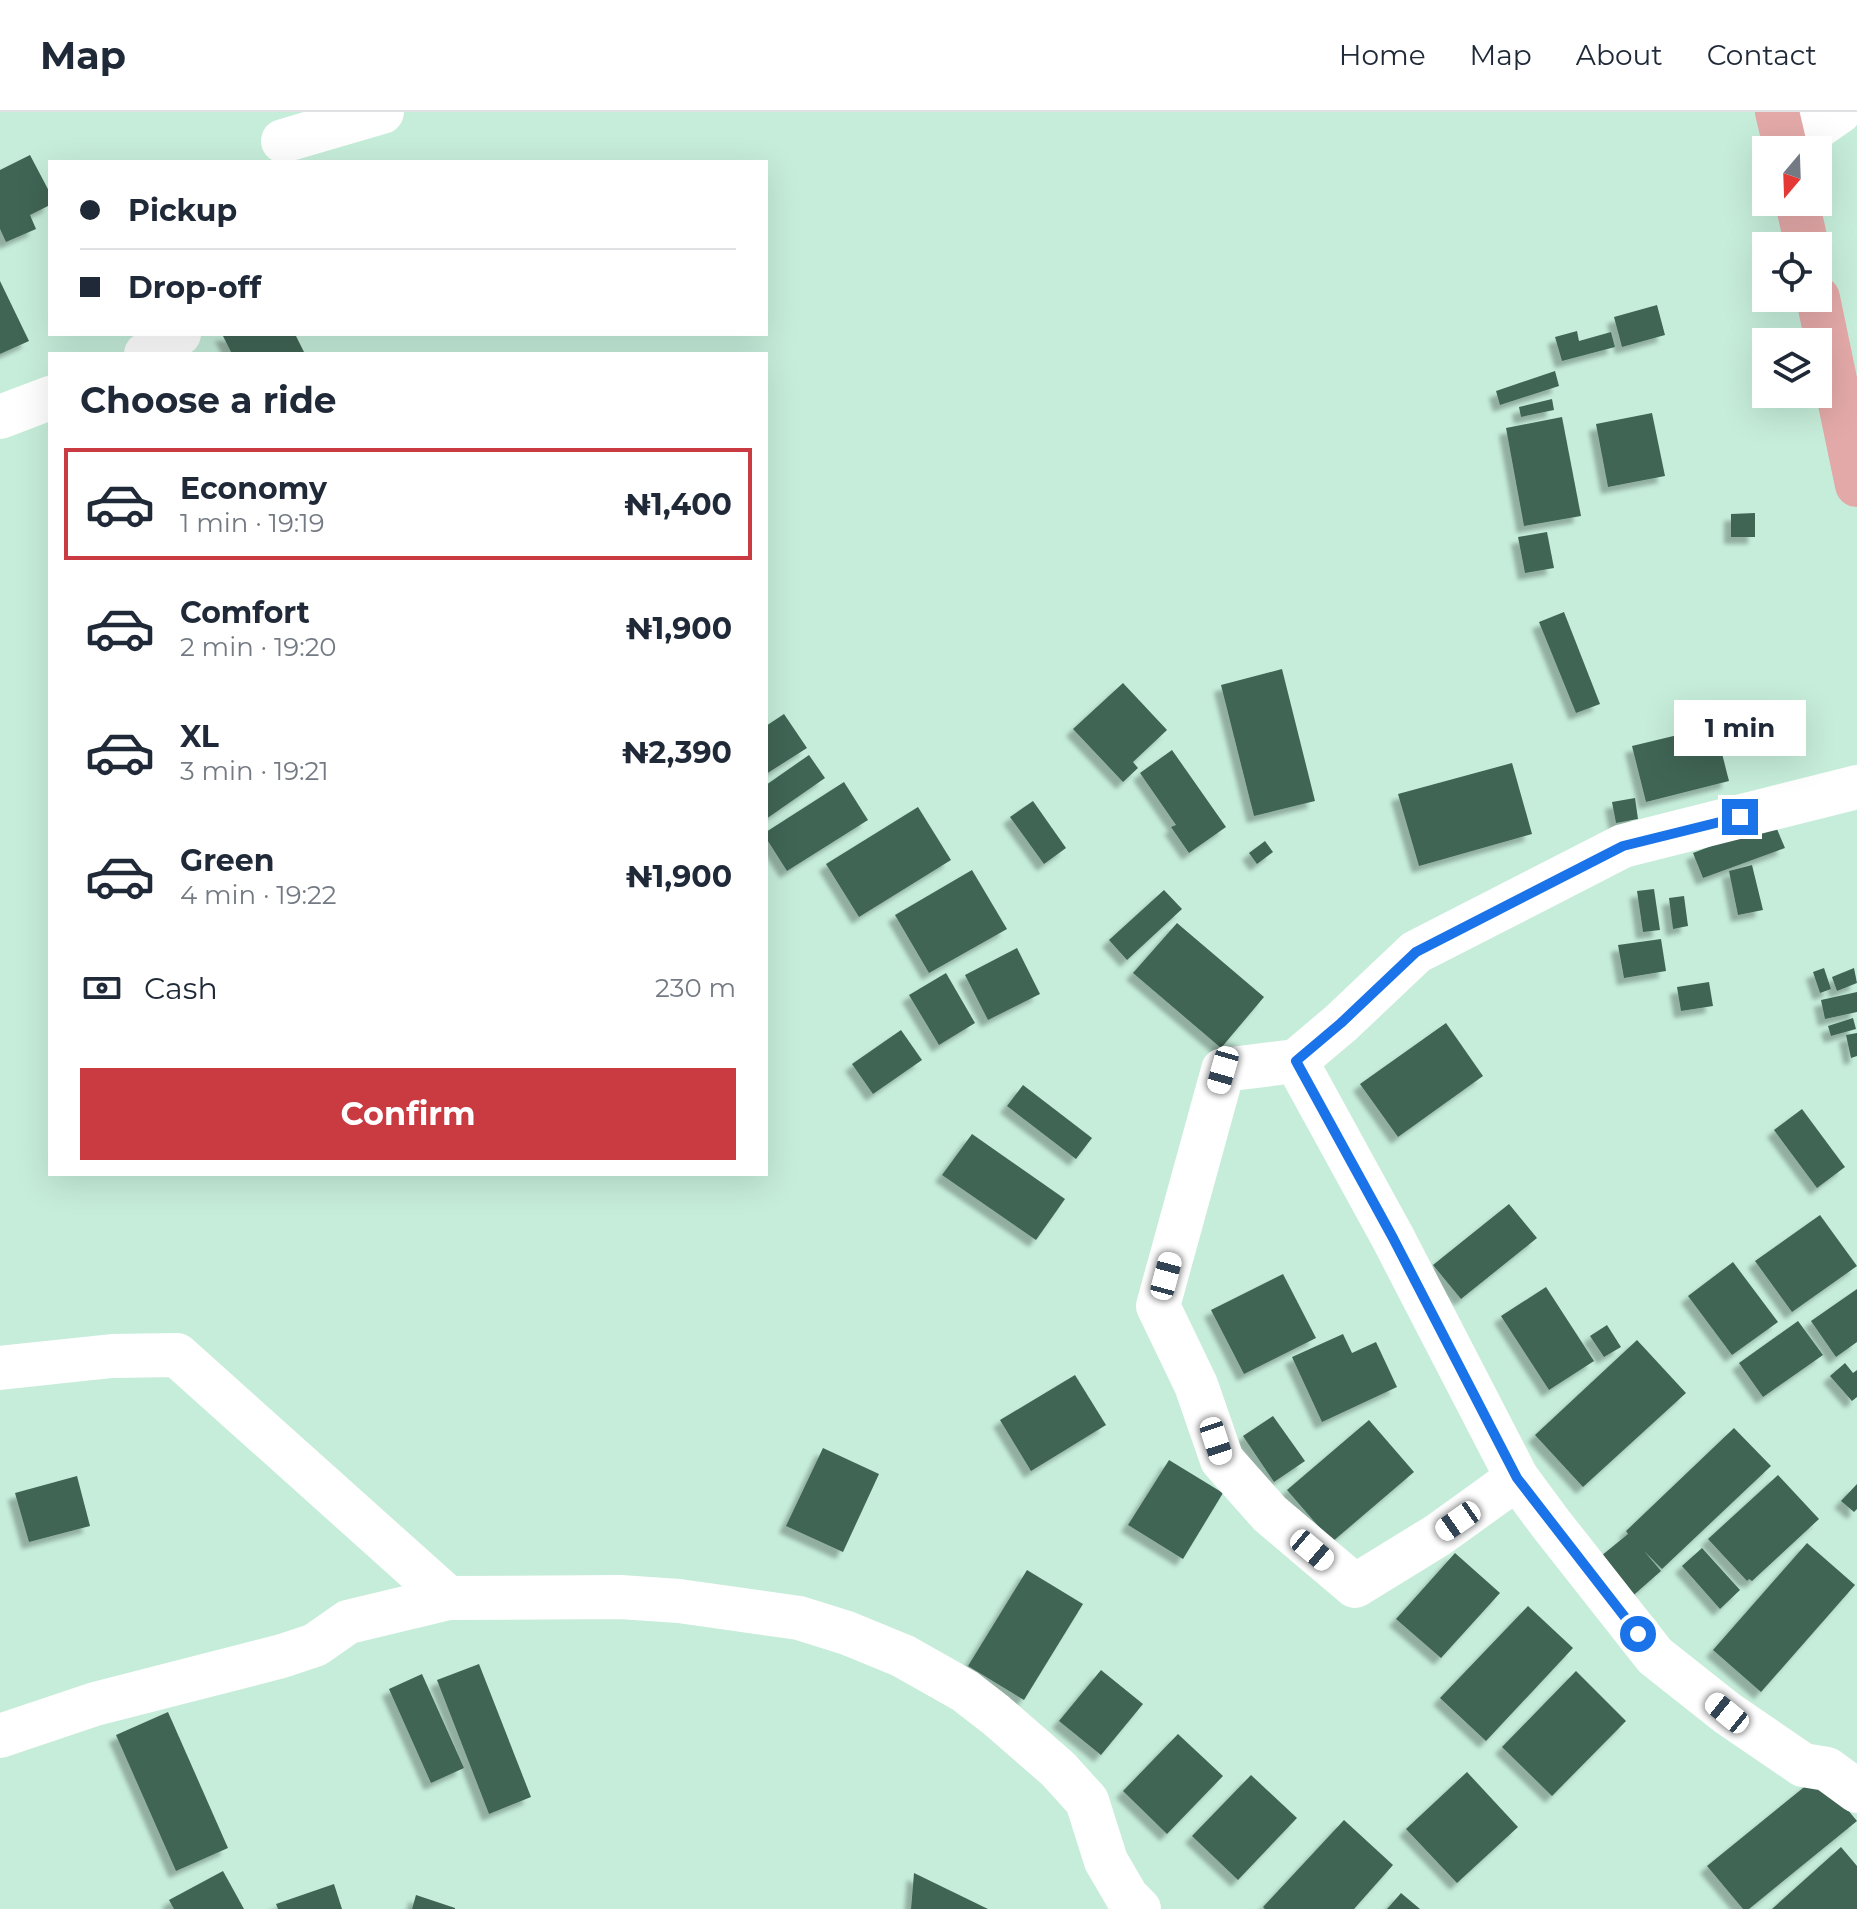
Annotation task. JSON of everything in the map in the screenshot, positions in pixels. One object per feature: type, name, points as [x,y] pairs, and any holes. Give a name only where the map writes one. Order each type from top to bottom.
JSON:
[{"type":"main road","points":[[1777,112],[1783,136]]},
{"type":"main road","points":[[1821,312],[1857,485]]},
{"type":"street","points":[[279,138],[382,112]]},
{"type":"street","points":[[1806,136],[1839,112]]},
{"type":"street","points":[[149,352],[176,336]]},
{"type":"street","points":[[0,417],[48,399]]},
{"type":"street","points":[[1517,1478],[1438,1535],[1355,1586],[1270,1514],[1222,1460],[1196,1385],[1158,1306],[1223,1070],[1296,1061],[1416,952],[1623,846],[1857,787]]},
{"type":"street","points":[[1296,1061],[1393,1238],[1517,1478],[1655,1656],[1727,1713],[1803,1765],[1827,1769],[1857,1791]]},
{"type":"street","points":[[0,1368],[112,1356],[177,1355],[448,1598]]},
{"type":"street","points":[[0,1736],[95,1704],[282,1656],[315,1645],[348,1622],[448,1598],[620,1597],[679,1601],[799,1618],[903,1656],[965,1691],[1058,1769],[1087,1801],[1106,1861],[1127,1897],[1139,1909]]},
{"type":"building","points":[[30,155],[48,189],[48,206],[30,215],[36,229],[6,242],[0,229],[0,170]]},
{"type":"building","points":[[0,281],[29,341],[0,354]]},
{"type":"building","points":[[1657,305],[1665,335],[1622,347],[1614,317]]},
{"type":"building","points":[[1577,331],[1579,341],[1611,332],[1615,347],[1562,361],[1555,337]]},
{"type":"building","points":[[223,336],[296,336],[304,352],[231,352]]},
{"type":"building","points":[[1555,371],[1559,386],[1500,405],[1496,391]]},
{"type":"building","points":[[1552,399],[1554,410],[1521,417],[1519,407]]},
{"type":"building","points":[[1652,413],[1665,476],[1608,487],[1596,424]]},
{"type":"building","points":[[1562,417],[1581,516],[1524,526],[1506,428]]},
{"type":"building","points":[[1755,513],[1755,537],[1731,537],[1731,514]]},
{"type":"building","points":[[1547,532],[1554,568],[1525,573],[1518,537]]},
{"type":"building","points":[[1564,612],[1600,704],[1576,713],[1539,622]]},
{"type":"building","points":[[1282,669],[1315,801],[1254,816],[1221,685]]},
{"type":"building","points":[[1123,683],[1167,730],[1133,762],[1138,768],[1123,782],[1073,729]]},
{"type":"building","points":[[1763,713],[1766,736],[1740,739],[1737,716]]},
{"type":"building","points":[[784,714],[807,748],[768,773],[768,725]]},
{"type":"building","points":[[1715,726],[1729,781],[1646,802],[1632,746]]},
{"type":"building","points":[[1172,750],[1226,827],[1189,853],[1171,827],[1176,825],[1140,773]]},
{"type":"building","points":[[809,755],[825,778],[768,818],[768,784]]},
{"type":"building","points":[[1512,763],[1532,834],[1419,866],[1398,794]]},
{"type":"building","points":[[844,782],[868,820],[787,871],[768,841],[768,831]]},
{"type":"building","points":[[1635,798],[1638,819],[1616,823],[1612,802]]},
{"type":"building","points":[[1033,801],[1066,848],[1044,864],[1010,817]]},
{"type":"building","points":[[918,807],[951,860],[859,917],[826,864]]},
{"type":"building","points":[[1774,822],[1785,848],[1703,878],[1693,853]]},
{"type":"building","points":[[1265,841],[1273,852],[1257,864],[1249,853]]},
{"type":"building","points":[[1752,865],[1763,910],[1738,915],[1729,871]]},
{"type":"building","points":[[972,870],[1007,929],[929,973],[895,915]]},
{"type":"building","points":[[1654,889],[1660,930],[1643,932],[1637,891]]},
{"type":"building","points":[[1164,890],[1182,909],[1127,960],[1109,940]]},
{"type":"building","points":[[1684,896],[1688,926],[1673,929],[1669,898]]},
{"type":"building","points":[[1177,923],[1264,997],[1221,1048],[1133,973]]},
{"type":"building","points":[[1661,939],[1666,971],[1624,978],[1618,945]]},
{"type":"building","points":[[1017,948],[1040,994],[988,1020],[965,975]]},
{"type":"building","points":[[1824,968],[1831,989],[1820,993],[1813,972]]},
{"type":"building","points":[[1854,968],[1857,983],[1837,991],[1832,977]]},
{"type":"building","points":[[946,973],[975,1023],[939,1045],[909,995]]},
{"type":"building","points":[[1709,982],[1713,1006],[1681,1011],[1677,987]]},
{"type":"building","points":[[1857,992],[1857,1012],[1825,1019],[1821,1000]]},
{"type":"building","points":[[1853,1018],[1856,1029],[1831,1036],[1828,1026]]},
{"type":"building","points":[[1446,1023],[1483,1076],[1398,1137],[1360,1084]]},
{"type":"building","points":[[901,1030],[922,1060],[873,1094],[852,1064]]},
{"type":"building","points":[[1857,1033],[1857,1056],[1851,1058],[1846,1035]]},
{"type":"building","points":[[1023,1085],[1092,1138],[1076,1159],[1007,1106]]},
{"type":"building","points":[[1802,1109],[1845,1167],[1817,1188],[1774,1130]]},
{"type":"building","points":[[972,1134],[1065,1199],[1036,1240],[942,1175]]},
{"type":"building","points":[[1509,1204],[1537,1238],[1461,1299],[1433,1265]]},
{"type":"building","points":[[1820,1215],[1857,1266],[1792,1312],[1755,1261]]},
{"type":"building","points":[[1733,1262],[1778,1322],[1732,1355],[1688,1296]]},
{"type":"building","points":[[1283,1274],[1316,1338],[1244,1374],[1211,1310]]},
{"type":"building","points":[[1546,1287],[1594,1361],[1549,1390],[1501,1316]]},
{"type":"building","points":[[1857,1289],[1857,1342],[1836,1357],[1811,1321]]},
{"type":"building","points":[[1798,1321],[1823,1355],[1763,1397],[1739,1363]]},
{"type":"building","points":[[1607,1325],[1621,1347],[1604,1357],[1590,1336]]},
{"type":"building","points":[[1343,1334],[1352,1353],[1376,1342],[1397,1387],[1322,1422],[1292,1357]]},
{"type":"building","points":[[1637,1340],[1686,1393],[1583,1487],[1535,1435]]},
{"type":"building","points":[[1845,1363],[1853,1373],[1857,1370],[1857,1397],[1852,1401],[1830,1376]]},
{"type":"building","points":[[1075,1375],[1106,1425],[1031,1471],[1000,1420]]},
{"type":"building","points":[[1273,1416],[1305,1461],[1274,1482],[1243,1436]]},
{"type":"building","points":[[1369,1420],[1414,1472],[1332,1542],[1287,1490]]},
{"type":"building","points":[[1734,1428],[1771,1466],[1662,1569],[1644,1551],[1661,1571],[1628,1600],[1595,1561],[1628,1534],[1626,1531]]},
{"type":"building","points":[[823,1448],[879,1474],[843,1552],[786,1526]]},
{"type":"building","points":[[1169,1460],[1223,1493],[1183,1559],[1128,1525]]},
{"type":"building","points":[[1778,1475],[1819,1519],[1752,1581],[1747,1581],[1708,1539]]},
{"type":"building","points":[[77,1476],[90,1526],[29,1542],[15,1493]]},
{"type":"building","points":[[1857,1484],[1857,1509],[1854,1512],[1841,1501]]},
{"type":"building","points":[[1807,1543],[1855,1585],[1761,1692],[1713,1650]]},
{"type":"building","points":[[1702,1548],[1740,1590],[1720,1609],[1682,1566]]},
{"type":"building","points":[[1455,1553],[1500,1593],[1441,1658],[1396,1619]]},
{"type":"building","points":[[1027,1570],[1083,1604],[1024,1700],[968,1666]]},
{"type":"building","points":[[1528,1606],[1573,1648],[1486,1741],[1440,1698]]},
{"type":"building","points":[[479,1664],[531,1797],[489,1814],[437,1680]]},
{"type":"building","points":[[1101,1670],[1143,1704],[1101,1755],[1059,1721]]},
{"type":"building","points":[[1576,1671],[1626,1721],[1552,1796],[1502,1747]]},
{"type":"building","points":[[422,1674],[464,1768],[431,1783],[389,1689]]},
{"type":"building","points":[[168,1712],[228,1848],[176,1871],[116,1735]]},
{"type":"building","points":[[1178,1734],[1223,1776],[1167,1834],[1123,1791]]},
{"type":"building","points":[[1467,1772],[1518,1827],[1457,1883],[1406,1829]]},
{"type":"building","points":[[1251,1775],[1297,1818],[1238,1880],[1192,1836]]},
{"type":"building","points":[[1819,1775],[1857,1821],[1749,1909],[1743,1909],[1707,1866]]},
{"type":"building","points":[[1344,1820],[1393,1865],[1354,1909],[1265,1909],[1263,1907]]},
{"type":"building","points":[[1841,1847],[1857,1866],[1857,1909],[1772,1909]]},
{"type":"building","points":[[223,1871],[244,1909],[174,1909],[169,1900]]},
{"type":"building","points":[[914,1873],[988,1909],[911,1909]]},
{"type":"building","points":[[334,1884],[342,1909],[278,1909],[276,1904]]},
{"type":"building","points":[[1401,1893],[1420,1909],[1387,1909]]},
{"type":"building","points":[[416,1895],[455,1908],[455,1909],[412,1909]]},
{"type":"route","points":[[1638,1634],[1517,1478],[1393,1238],[1296,1061],[1416,952],[1623,846],[1740,817]]}]
